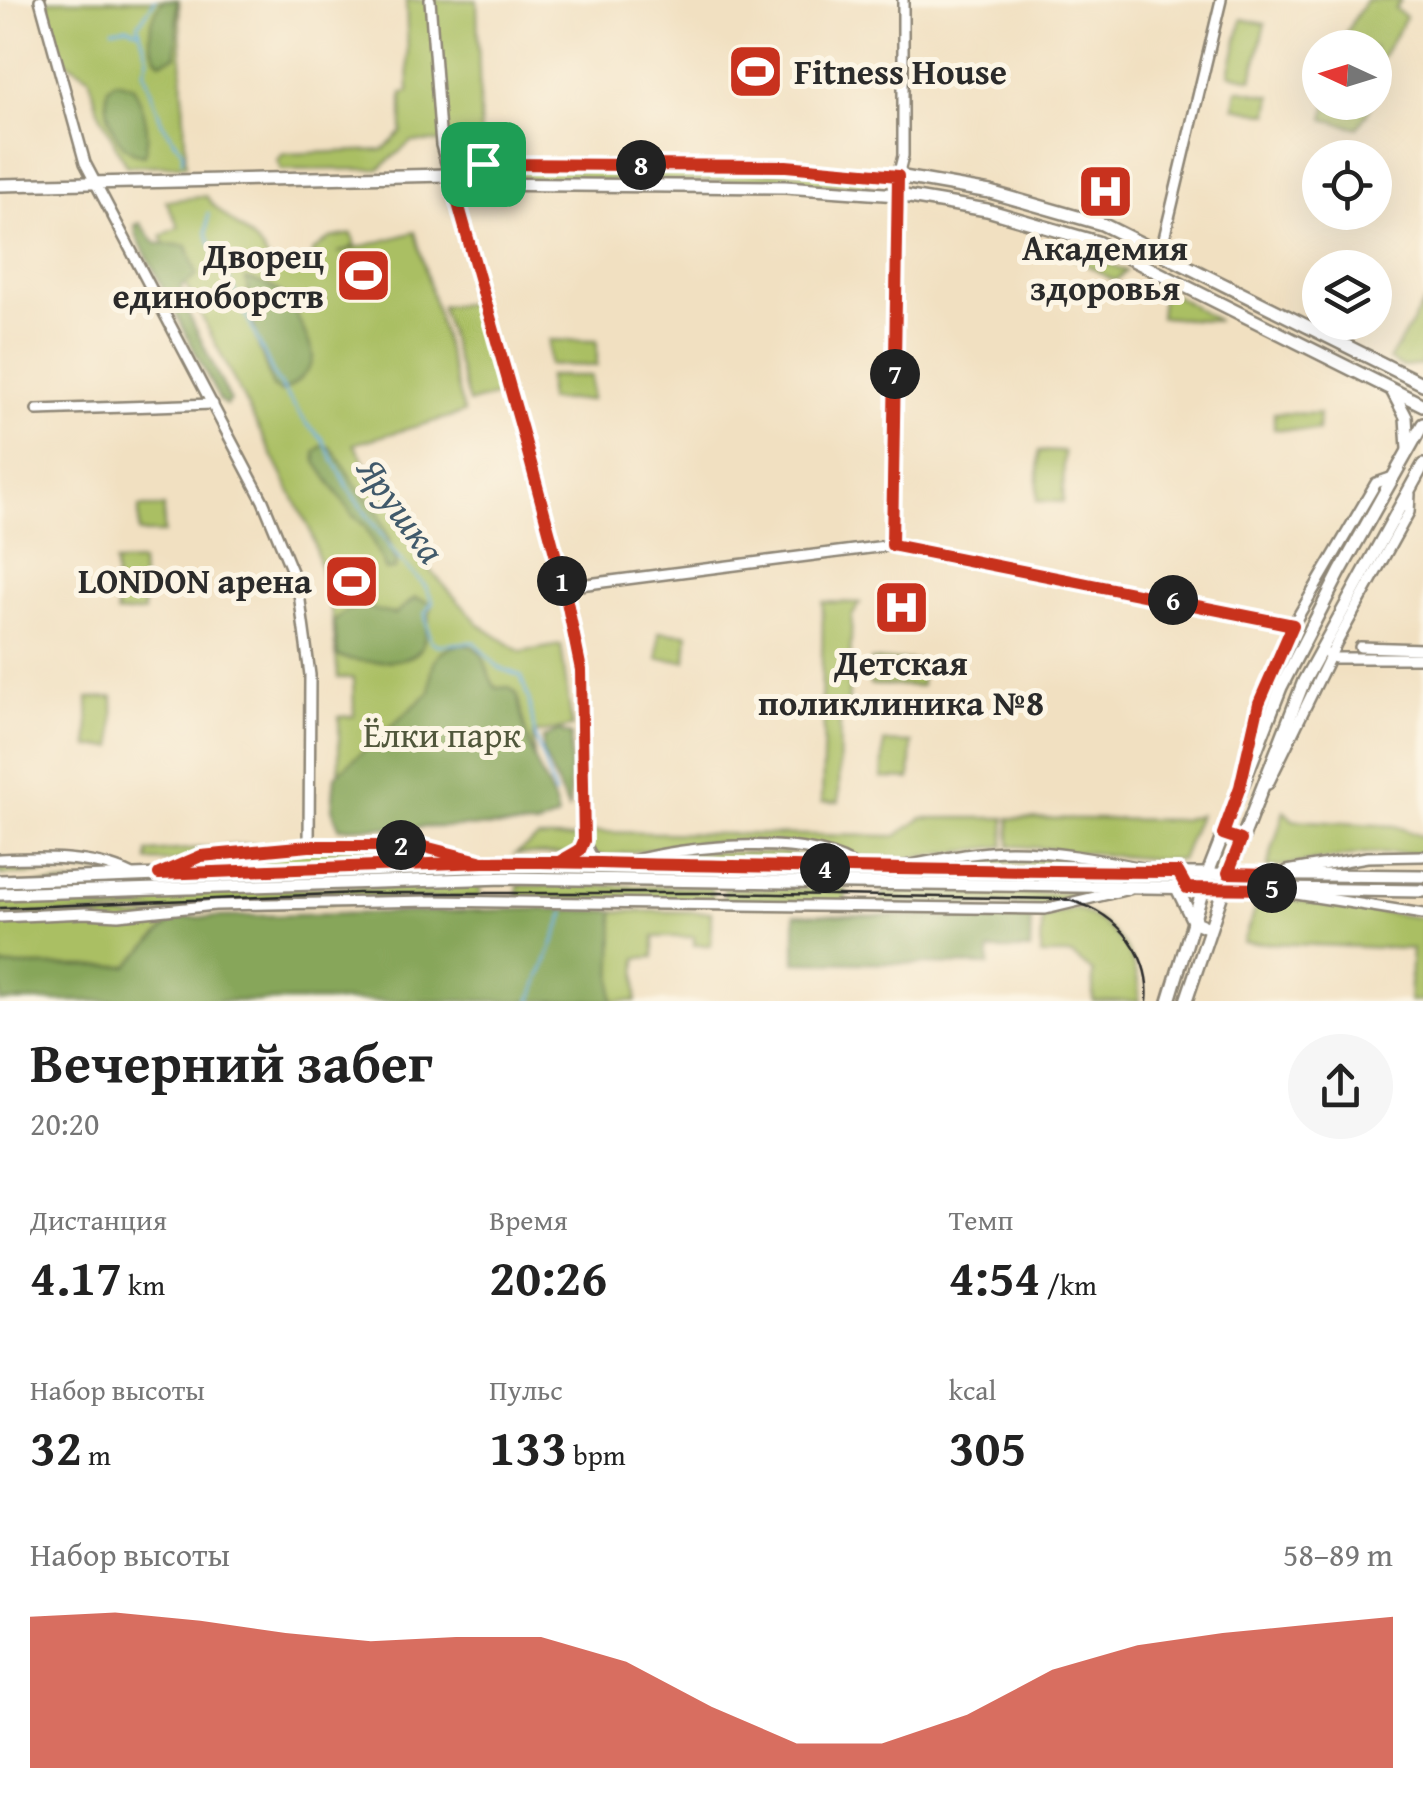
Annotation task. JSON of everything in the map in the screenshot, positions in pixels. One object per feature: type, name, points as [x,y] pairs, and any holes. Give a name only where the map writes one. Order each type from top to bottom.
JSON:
[{"type":"main road","points":[[450,175],[483,164],[786,166],[898,176],[1032,203],[1102,224],[1423,384]]},
{"type":"main road","points":[[0,185],[450,175],[483,184],[506,185],[785,187],[898,194],[987,210],[1097,242],[1423,405]]},
{"type":"main road","points":[[898,176],[898,194]]},
{"type":"main road","points":[[1402,374],[1423,371]]},
{"type":"main road","points":[[1390,388],[1406,417],[1415,446]]},
{"type":"main road","points":[[1168,1000],[1208,873],[1287,674],[1415,446],[1423,424]]},
{"type":"main road","points":[[1186,1001],[1228,873],[1304,681],[1422,468]]},
{"type":"main road","points":[[1223,834],[1241,840]]},
{"type":"main road","points":[[0,881],[483,862],[1423,876]]},
{"type":"main road","points":[[576,863],[576,879]]},
{"type":"main road","points":[[718,866],[718,880]]},
{"type":"main road","points":[[1171,872],[1193,921],[1209,927]]},
{"type":"main road","points":[[1171,872],[1176,888],[1198,905],[1209,927]]},
{"type":"main road","points":[[1272,874],[1272,889]]},
{"type":"main road","points":[[0,894],[504,878],[1423,891]]},
{"type":"street","points":[[40,0],[85,163],[263,501],[298,586],[310,675],[309,846]]},
{"type":"street","points":[[430,0],[441,144],[564,587],[581,670],[584,841],[592,857],[604,864]]},
{"type":"street","points":[[898,176],[903,156],[903,0]]},
{"type":"street","points":[[1160,251],[1221,0]]},
{"type":"street","points":[[67,184],[85,163]]},
{"type":"street","points":[[892,545],[898,194]]},
{"type":"street","points":[[37,410],[214,404]]},
{"type":"street","points":[[1240,787],[1254,718],[1293,625],[1376,483],[1395,476]]},
{"type":"street","points":[[1255,802],[1271,780],[1328,654],[1409,512],[1410,489]]},
{"type":"street","points":[[564,587],[892,545],[1293,625]]},
{"type":"street","points":[[1328,654],[1423,649]]},
{"type":"street","points":[[1363,651],[1423,658]]},
{"type":"street","points":[[559,862],[573,858],[584,841]]},
{"type":"street","points":[[159,874],[201,856],[309,846],[421,846],[483,862]]},
{"type":"street","points":[[619,864],[667,851],[781,846],[840,858],[860,869]]},
{"type":"street","points":[[887,870],[966,854],[1008,851],[1071,856],[1171,872]]},
{"type":"street","points":[[1272,874],[1368,857],[1423,856]]},
{"type":"street","points":[[0,859],[37,858],[115,867],[132,875]]},
{"type":"street","points":[[716,904],[718,880]]},
{"type":"street","points":[[1076,886],[1094,900]]},
{"type":"street","points":[[0,917],[85,912],[118,915],[215,906],[412,902],[1045,910],[1137,887]]},
{"type":"street","points":[[1272,889],[1423,914]]},
{"type":"green space","points":[[46,0],[179,0],[186,165],[126,166],[98,110],[89,76],[60,58]]},
{"type":"green space","points":[[163,0],[177,0],[176,56],[160,62],[152,47],[150,31]]},
{"type":"green space","points":[[406,0],[477,0],[481,142],[411,142],[379,169],[281,170],[277,160],[283,154],[383,150],[402,132],[402,93],[409,92]]},
{"type":"green space","points":[[1366,0],[1401,0],[1395,9],[1406,17],[1392,40],[1392,30],[1347,30]]},
{"type":"green space","points":[[1242,19],[1265,24],[1252,79],[1229,74]]},
{"type":"green space","points":[[116,81],[133,86],[140,102],[147,129],[144,155],[126,147],[113,130],[107,97],[108,87]]},
{"type":"green space","points":[[1237,89],[1272,96],[1269,114],[1234,107]]},
{"type":"green space","points":[[1328,120],[1363,120],[1358,128]]},
{"type":"green space","points":[[478,169],[819,173],[869,178],[870,182],[866,187],[756,182],[478,180]]},
{"type":"green space","name":"Ёлки парк","points":[[206,196],[252,239],[271,268],[312,259],[312,252],[330,238],[352,234],[355,246],[338,253],[415,232],[464,413],[354,444],[425,564],[480,625],[521,652],[561,645],[572,727],[533,734],[538,826],[339,828],[339,717],[354,716],[353,678],[338,678],[332,615],[311,532],[161,236],[179,227],[166,201]]},
{"type":"green space","points":[[140,223],[155,243],[187,246],[197,276],[182,286],[180,296],[230,400],[226,405],[220,401],[136,235],[135,225]]},
{"type":"green space","points":[[1051,238],[1126,271],[1115,281],[1049,244]]},
{"type":"green space","points":[[246,279],[273,288],[287,299],[312,353],[312,363],[305,373],[281,392],[273,388],[256,338]]},
{"type":"green space","points":[[1163,288],[1218,321],[1160,317]]},
{"type":"green space","points":[[474,303],[501,395],[469,403],[441,306]]},
{"type":"green space","points":[[1423,304],[1423,365],[1402,367],[1389,360]]},
{"type":"green space","points":[[549,340],[597,341],[597,366],[549,365]]},
{"type":"green space","points":[[548,376],[591,376],[591,400],[548,400]]},
{"type":"green space","points":[[1274,413],[1319,414],[1318,431],[1274,429]]},
{"type":"green space","points":[[322,446],[330,447],[336,454],[379,513],[397,563],[395,569],[386,570],[365,526],[352,515],[316,462],[315,452]]},
{"type":"green space","points":[[1039,451],[1064,452],[1063,502],[1037,501]]},
{"type":"green space","points":[[139,507],[164,507],[164,533],[139,533]]},
{"type":"green space","points":[[141,562],[144,612],[117,614],[115,563]]},
{"type":"green space","points":[[415,598],[431,603],[425,639],[416,654],[382,661],[338,656],[334,622],[342,614],[363,607],[395,614]]},
{"type":"green space","points":[[823,602],[860,603],[852,616],[848,712],[821,712]]},
{"type":"green space","points":[[659,632],[688,634],[686,661],[658,659]]},
{"type":"green space","points":[[460,644],[477,649],[496,688],[509,687],[517,694],[530,748],[558,817],[538,826],[339,828],[332,808],[335,776],[430,692],[434,661],[443,651]]},
{"type":"green space","points":[[871,660],[921,661],[921,686],[870,685]]},
{"type":"green space","points":[[113,697],[114,747],[89,747],[88,698]]},
{"type":"green space","points":[[824,716],[840,717],[839,802],[822,802]]},
{"type":"green space","points":[[559,731],[571,735],[569,811],[542,751],[543,738]]},
{"type":"green space","points":[[884,742],[912,743],[910,779],[882,778]]},
{"type":"green space","points":[[1284,811],[1293,820],[1395,826],[1423,837],[1423,853],[1366,854],[1267,868]]},
{"type":"green space","points":[[1199,815],[1181,860],[1010,846],[1009,818],[1181,820]]},
{"type":"green space","points":[[922,818],[1005,818],[1004,846],[911,858],[846,857],[779,843],[700,842],[606,856],[590,850],[589,832],[896,836]]},
{"type":"green space","points":[[538,838],[579,838],[575,851],[568,854],[515,854]]},
{"type":"green space","points":[[258,844],[174,862],[148,861],[148,852]]},
{"type":"green space","points":[[406,848],[453,858],[181,868],[247,855]]},
{"type":"green space","points":[[686,852],[786,853],[822,859],[822,864],[646,860]]},
{"type":"green space","points":[[1026,855],[1113,865],[937,864],[966,857]]},
{"type":"green space","points":[[53,862],[113,871],[0,875],[0,865]]},
{"type":"green space","points":[[499,869],[570,872],[0,889],[0,886]]},
{"type":"green space","points":[[726,873],[1164,881],[725,876]]},
{"type":"green space","points":[[480,885],[480,898],[174,912],[0,915],[0,901]]},
{"type":"green space","points":[[518,885],[709,887],[713,891],[712,901],[518,898]]},
{"type":"green space","points":[[724,888],[846,889],[846,904],[724,901]]},
{"type":"green space","points":[[883,891],[1084,894],[1089,898],[1046,906],[882,903]]},
{"type":"green space","points":[[1258,900],[1303,901],[1423,918],[1423,1001],[1409,1001],[1412,949],[1243,942]]},
{"type":"green space","points":[[539,909],[614,911],[612,1001],[0,1001],[0,966],[128,966],[175,918]]},
{"type":"green space","points":[[1075,909],[1102,923],[1123,944],[1135,971],[1139,1001],[1093,1001],[1093,972],[1072,955],[1041,955],[1042,918]]},
{"type":"green space","points":[[614,911],[711,912],[711,945],[694,945],[694,937],[654,937],[654,957],[637,958],[636,1001],[612,1001]]},
{"type":"green space","points":[[795,914],[1031,918],[1030,950],[989,950],[989,965],[795,962]]},
{"type":"green space","points":[[175,918],[128,966],[0,966],[0,921]]},
{"type":"waterway","name":"Ярушка","points":[[155,0],[138,25],[148,58],[144,71],[162,123],[183,152],[182,161]]},
{"type":"waterway","points":[[113,29],[128,27],[140,32]]},
{"type":"waterway","name":"Ярушка","points":[[208,213],[207,234],[220,267],[275,378],[306,423],[322,438],[351,493],[399,559],[425,586],[433,602],[425,613],[430,640],[437,645],[474,642],[499,668],[521,676],[535,736],[555,795]]},
{"type":"waterway","points":[[531,1001],[565,913]]},
{"type":"tram line","points":[[0,908],[358,893],[717,893],[1062,899],[1096,911],[1124,934],[1143,965],[1147,1001]]},
{"type":"place","name":"Fitness House","points":[[755,72]]},
{"type":"place","name":"Академия здоровья","points":[[1105,192]]},
{"type":"place","name":"Дворец единоборств","points":[[363,276]]},
{"type":"place","name":"LONDON арена","points":[[351,581]]},
{"type":"place","name":"Детская поликлиника №8","points":[[901,607]]},
{"type":"route","points":[[483,164],[450,175],[564,587],[581,670],[584,841],[580,850],[573,858],[559,862],[483,862],[421,846],[309,846],[201,856],[159,874],[559,862],[974,872],[1178,872],[1187,888],[1272,889],[1272,874],[1228,873],[1241,840],[1223,834],[1240,787],[1259,703],[1293,625],[892,545],[898,176],[786,166],[483,164]]}]
